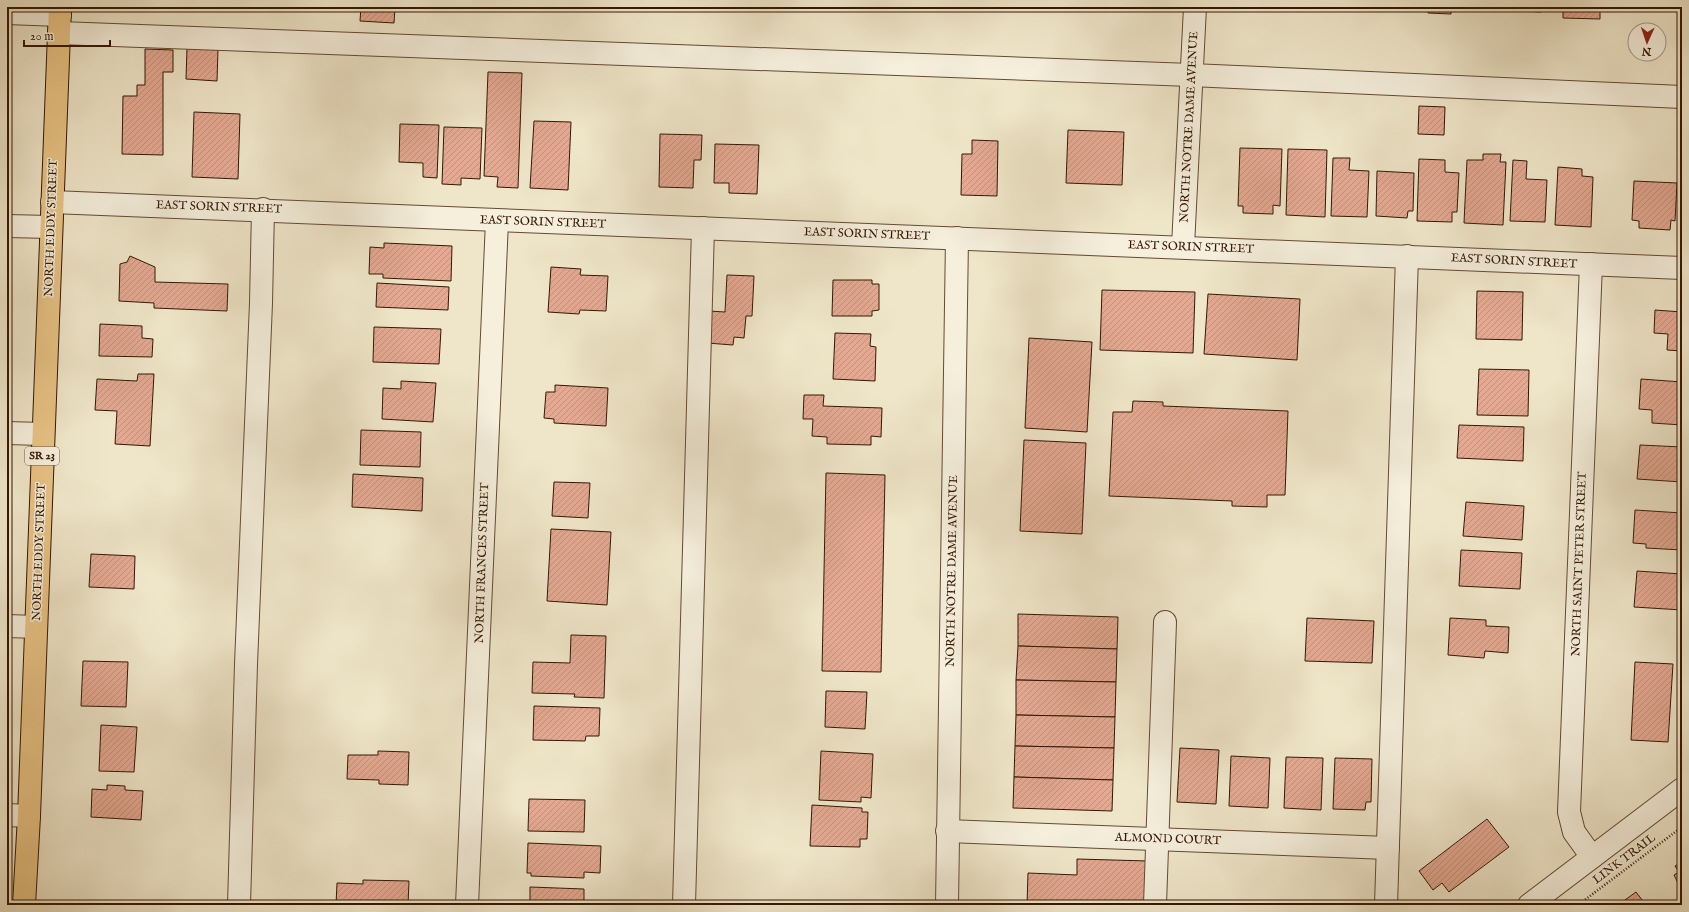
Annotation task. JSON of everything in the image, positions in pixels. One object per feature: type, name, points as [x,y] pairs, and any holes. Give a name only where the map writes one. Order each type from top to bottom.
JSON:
[{"type":"main road","name":"NORTH EDDY STREET","points":[[24,905],[29,816],[50,227],[60,18]]},
{"type":"street","name":"NORTH NOTRE DAME AVENUE","points":[[1184,246],[1195,7]]},
{"type":"street","points":[[7,13],[60,18],[1191,75],[1682,97]]},
{"type":"street","name":"EAST SORIN STREET","points":[[52,202],[263,209],[497,221],[1184,246],[1682,268]]},
{"type":"street","points":[[239,905],[246,664],[261,304],[263,209]]},
{"type":"street","name":"NORTH FRANCES STREET","points":[[467,905],[497,221]]},
{"type":"street","points":[[7,226],[50,227]]},
{"type":"street","points":[[684,905],[703,228]]},
{"type":"street","name":"NORTH NOTRE DAME AVENUE","points":[[947,905],[957,238]]},
{"type":"street","points":[[1386,905],[1407,256]]},
{"type":"street","name":"NORTH SAINT PETER STREET","points":[[1591,264],[1569,812],[1574,832],[1592,857]]},
{"type":"street","points":[[7,433],[42,434]]},
{"type":"street","points":[[1156,905],[1165,622]]},
{"type":"street","points":[[7,626],[36,627]]},
{"type":"street","points":[[1528,905],[1682,789]]},
{"type":"street","points":[[7,815],[29,816]]},
{"type":"street","name":"ALMOND COURT","points":[[947,831],[1388,848]]},
{"type":"path","name":"LINK TRAIL","points":[[1578,905],[1682,827]]},
{"type":"building","points":[[131,7],[186,7],[186,9]]},
{"type":"building","points":[[361,7],[395,7],[394,23],[360,21]]},
{"type":"building","points":[[1428,7],[1451,7],[1451,14],[1428,13]]},
{"type":"building","points":[[1522,7],[1541,7],[1541,12],[1522,11]]},
{"type":"building","points":[[1563,7],[1600,7],[1600,19],[1563,18]]},
{"type":"building","points":[[1607,7],[1646,7],[1646,10],[1607,9]]},
{"type":"building","points":[[1652,7],[1682,7],[1682,10],[1652,9]]},
{"type":"building","points":[[187,48],[218,49],[217,81],[186,79]]},
{"type":"building","points":[[145,49],[173,50],[173,72],[163,72],[163,155],[122,154],[123,96],[137,96],[137,85],[145,85]]},
{"type":"building","points":[[488,72],[522,73],[518,188],[497,187],[498,177],[484,176]]},
{"type":"building","points":[[1419,106],[1445,107],[1444,135],[1418,134]]},
{"type":"building","points":[[194,112],[240,114],[238,179],[192,177]]},
{"type":"building","points":[[534,121],[571,122],[568,190],[530,188]]},
{"type":"building","points":[[400,124],[439,125],[437,178],[423,177],[423,163],[399,162]]},
{"type":"building","points":[[444,127],[482,128],[480,179],[461,178],[461,185],[442,184]]},
{"type":"building","points":[[1068,130],[1124,132],[1122,185],[1066,183]]},
{"type":"building","points":[[660,134],[702,135],[701,160],[694,160],[693,188],[659,187]]},
{"type":"building","points":[[972,140],[998,141],[997,196],[961,195],[962,154],[972,154]]},
{"type":"building","points":[[715,144],[759,145],[757,194],[729,193],[729,183],[714,183]]},
{"type":"building","points":[[1240,148],[1282,149],[1280,206],[1273,205],[1273,214],[1243,213],[1243,206],[1238,206]]},
{"type":"building","points":[[1288,149],[1327,150],[1325,217],[1286,215]]},
{"type":"building","points":[[1483,154],[1501,154],[1500,162],[1506,162],[1503,225],[1464,223],[1467,160],[1483,160]]},
{"type":"building","points":[[1333,158],[1350,158],[1349,170],[1369,171],[1367,217],[1331,216]]},
{"type":"building","points":[[1419,159],[1445,160],[1445,172],[1459,173],[1457,212],[1452,212],[1452,222],[1417,221]]},
{"type":"building","points":[[1513,160],[1527,161],[1526,179],[1547,180],[1545,222],[1510,221]]},
{"type":"building","points":[[1558,167],[1582,169],[1582,176],[1593,177],[1591,227],[1555,225]]},
{"type":"building","points":[[1377,171],[1414,173],[1413,211],[1408,211],[1407,218],[1376,216]]},
{"type":"building","points":[[1634,181],[1677,183],[1675,221],[1671,220],[1670,230],[1639,228],[1639,221],[1632,220]]},
{"type":"building","points":[[384,243],[452,246],[451,281],[383,278],[383,274],[369,274],[370,247],[384,248]]},
{"type":"building","points":[[130,256],[155,267],[155,282],[228,284],[227,311],[154,308],[154,303],[119,301],[120,264],[127,262]]},
{"type":"building","points":[[551,267],[581,269],[580,275],[608,276],[606,311],[580,310],[579,314],[548,312]]},
{"type":"building","points":[[727,275],[754,276],[752,316],[746,316],[744,338],[734,337],[733,345],[707,343],[709,311],[725,312]]},
{"type":"building","points":[[833,280],[872,280],[872,284],[879,284],[879,310],[872,311],[872,316],[832,316]]},
{"type":"building","points":[[377,283],[449,287],[448,310],[376,307]]},
{"type":"building","points":[[1102,290],[1195,292],[1193,353],[1100,350]]},
{"type":"building","points":[[1477,291],[1523,292],[1522,340],[1476,339]]},
{"type":"building","points":[[1208,294],[1300,299],[1297,360],[1204,354]]},
{"type":"building","points":[[1655,310],[1682,312],[1682,351],[1667,350],[1668,334],[1654,333]]},
{"type":"building","points":[[100,324],[142,326],[142,338],[153,339],[152,357],[99,356]]},
{"type":"building","points":[[374,327],[441,329],[439,364],[373,362]]},
{"type":"building","points":[[835,333],[871,334],[870,346],[876,347],[875,381],[833,379]]},
{"type":"building","points":[[1029,338],[1092,342],[1087,432],[1025,428]]},
{"type":"building","points":[[1479,369],[1529,370],[1528,416],[1477,415]]},
{"type":"building","points":[[138,374],[154,374],[150,446],[115,444],[117,411],[95,410],[97,379],[137,381]]},
{"type":"building","points":[[1641,379],[1682,382],[1682,425],[1652,423],[1652,410],[1639,409]]},
{"type":"building","points":[[401,381],[436,383],[433,422],[382,419],[383,388],[401,389]]},
{"type":"building","points":[[555,385],[608,388],[606,426],[554,423],[554,419],[544,418],[546,392],[555,392]]},
{"type":"building","points":[[804,395],[824,395],[823,406],[882,408],[881,437],[871,436],[871,445],[827,444],[827,437],[812,436],[813,419],[803,419]]},
{"type":"building","points":[[1133,401],[1163,402],[1163,406],[1288,411],[1285,495],[1267,495],[1267,507],[1232,506],[1232,501],[1109,496],[1113,412],[1132,412]]},
{"type":"building","points":[[1459,425],[1524,427],[1523,461],[1457,458]]},
{"type":"building","points":[[361,430],[421,432],[420,467],[360,465]]},
{"type":"building","points":[[1024,440],[1086,443],[1082,534],[1020,531]]},
{"type":"building","points":[[1640,445],[1682,447],[1682,482],[1637,479]]},
{"type":"building","points":[[826,473],[885,475],[881,672],[822,671]]},
{"type":"building","points":[[353,474],[423,478],[422,511],[352,507]]},
{"type":"building","points":[[554,482],[590,483],[588,518],[552,516]]},
{"type":"building","points":[[1466,502],[1524,506],[1522,540],[1463,536]]},
{"type":"building","points":[[1635,510],[1682,513],[1682,550],[1646,548],[1646,544],[1633,543]]},
{"type":"building","points":[[551,529],[611,532],[607,605],[547,601]]},
{"type":"building","points":[[1461,550],[1522,553],[1520,589],[1459,586]]},
{"type":"building","points":[[91,554],[135,556],[134,589],[89,587]]},
{"type":"building","points":[[1637,571],[1682,574],[1682,610],[1634,607]]},
{"type":"building","points":[[1018,614],[1118,617],[1117,649],[1018,646]]},
{"type":"building","points":[[1307,618],[1374,621],[1372,663],[1305,661]]},
{"type":"building","points":[[1450,618],[1486,620],[1486,626],[1509,627],[1508,653],[1485,651],[1484,658],[1448,655]]},
{"type":"building","points":[[571,635],[606,636],[604,698],[574,697],[575,694],[532,693],[533,662],[570,663]]},
{"type":"building","points":[[1018,646],[1117,649],[1116,682],[1016,680]]},
{"type":"building","points":[[83,661],[128,662],[126,707],[81,706]]},
{"type":"building","points":[[1635,662],[1673,664],[1668,742],[1631,740]]},
{"type":"building","points":[[1016,680],[1116,682],[1115,717],[1016,715]]},
{"type":"building","points":[[826,691],[867,692],[865,729],[825,727]]},
{"type":"building","points":[[534,706],[600,708],[599,736],[586,736],[585,741],[533,740]]},
{"type":"building","points":[[1016,715],[1115,717],[1114,748],[1015,746]]},
{"type":"building","points":[[101,725],[137,727],[134,772],[99,771]]},
{"type":"building","points":[[1015,746],[1114,748],[1113,780],[1014,777]]},
{"type":"building","points":[[1180,748],[1219,750],[1216,804],[1177,802]]},
{"type":"building","points":[[378,751],[409,752],[408,785],[379,784],[379,780],[347,779],[348,755],[378,755]]},
{"type":"building","points":[[821,751],[873,754],[871,798],[861,797],[861,802],[819,800]]},
{"type":"building","points":[[1231,756],[1270,758],[1268,808],[1229,806]]},
{"type":"building","points":[[1286,757],[1323,758],[1321,810],[1284,808]]},
{"type":"building","points":[[1335,758],[1372,759],[1371,802],[1366,802],[1365,810],[1333,809]]},
{"type":"building","points":[[1014,777],[1113,780],[1112,811],[1013,808]]},
{"type":"building","points":[[107,785],[125,786],[125,790],[143,791],[141,820],[91,817],[92,789],[107,790]]},
{"type":"building","points":[[529,799],[585,800],[584,832],[528,831]]},
{"type":"building","points":[[812,805],[862,808],[862,812],[868,812],[867,839],[860,839],[860,847],[810,846]]},
{"type":"building","points":[[1487,819],[1509,847],[1449,892],[1442,883],[1433,890],[1419,871]]},
{"type":"building","points":[[528,843],[601,846],[600,873],[584,872],[584,878],[531,876],[531,873],[527,873]]},
{"type":"building","points":[[1077,859],[1148,861],[1146,905],[1027,905],[1028,873],[1077,875]]},
{"type":"building","points":[[1682,862],[1682,891],[1674,875],[1679,872],[1675,866]]},
{"type":"building","points":[[363,880],[409,881],[408,905],[336,905],[337,883],[363,884]]},
{"type":"building","points":[[530,887],[584,889],[584,905],[530,905]]},
{"type":"building","points":[[1636,892],[1646,905],[1618,905]]}]
